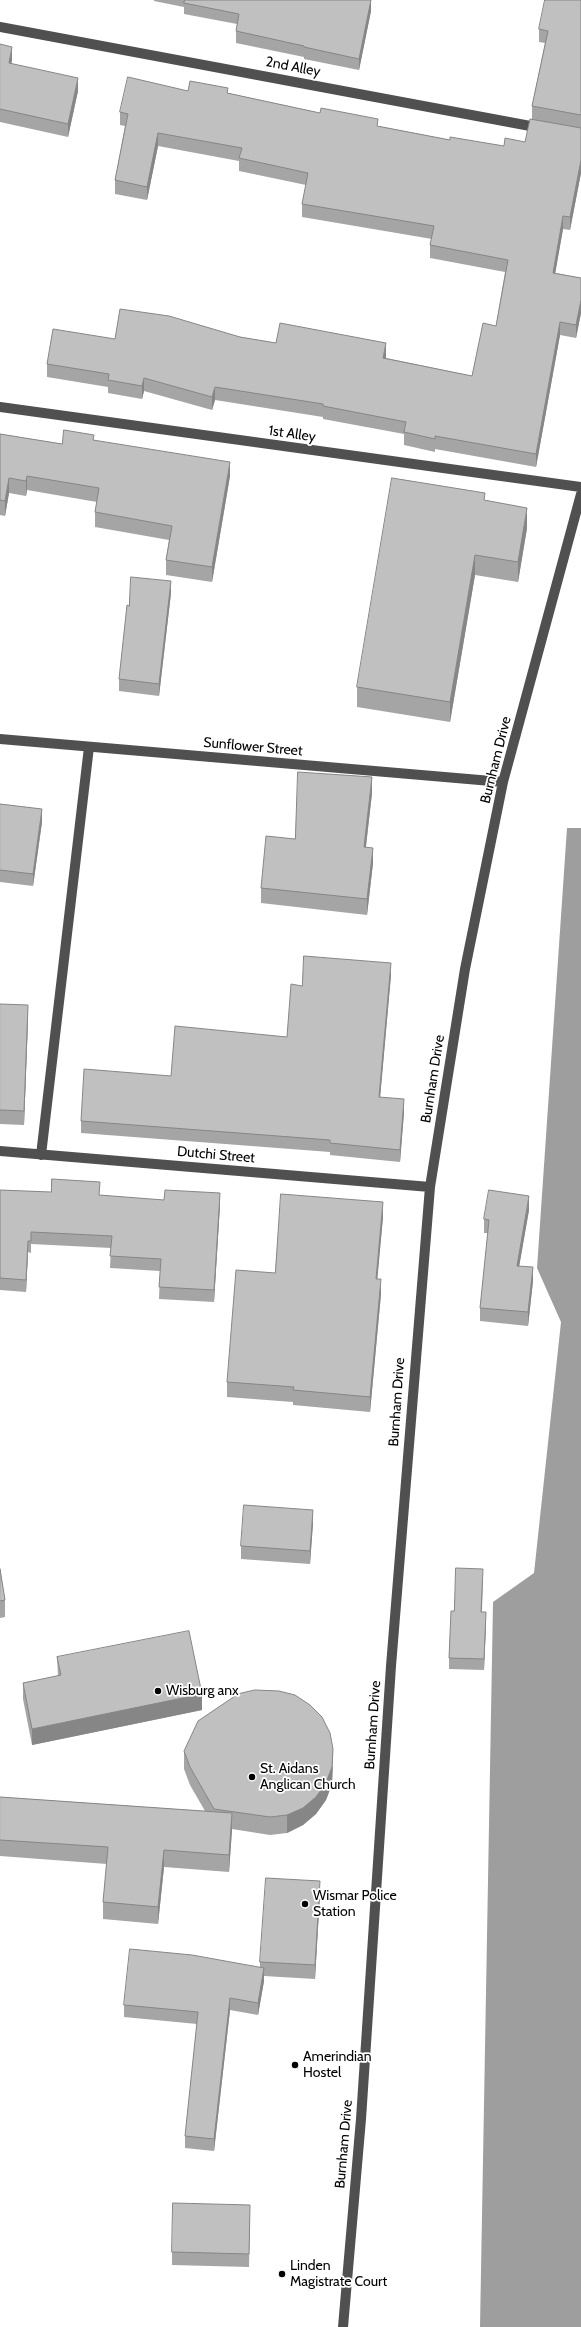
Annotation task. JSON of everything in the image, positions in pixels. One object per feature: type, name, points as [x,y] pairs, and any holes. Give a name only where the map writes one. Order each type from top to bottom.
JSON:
[{"type":"street","name":"2nd Alley","points":[[0,27],[550,129]]},
{"type":"street","name":"1st Alley","points":[[0,407],[581,487]]},
{"type":"street","name":"Burnham Drive","points":[[343,2327],[361,2111],[392,1650],[430,1187],[465,968],[503,782],[581,494]]},
{"type":"street","name":"Sunflower Street","points":[[0,740],[503,782]]},
{"type":"street","points":[[41,1155],[89,747]]},
{"type":"street","name":"Dutchi Street","points":[[0,1151],[430,1187]]},
{"type":"shaded area","points":[[567,828],[581,828],[581,2327],[480,2327],[493,1602],[534,1573],[561,1322],[537,1268]]},
{"type":"building","points":[[185,0],[371,0],[359,59],[236,31],[239,14],[184,3]]},
{"type":"building","points":[[545,0],[581,0],[581,115],[532,106],[548,31],[539,29]]},
{"type":"building","points":[[0,44],[12,47],[9,63],[78,78],[68,124],[0,109]]},
{"type":"building","points":[[128,77],[188,91],[190,81],[228,88],[227,93],[320,113],[321,108],[378,119],[377,126],[450,140],[450,137],[504,146],[505,138],[525,142],[530,119],[581,128],[581,160],[570,217],[563,216],[553,273],[581,278],[581,300],[576,325],[560,322],[536,454],[435,436],[435,439],[404,432],[406,422],[323,406],[323,404],[215,387],[212,397],[144,378],[142,386],[108,380],[109,374],[47,364],[53,329],[115,339],[120,309],[169,316],[240,337],[276,343],[280,323],[386,343],[383,358],[472,376],[483,323],[496,326],[508,260],[430,245],[434,226],[302,204],[308,173],[239,158],[242,148],[158,133],[147,187],[115,180],[128,114],[120,112]]},
{"type":"building","points":[[64,430],[94,435],[93,440],[230,462],[212,567],[166,560],[172,526],[95,512],[99,488],[27,476],[26,481],[9,478],[5,501],[0,500],[0,434],[62,444]]},
{"type":"building","points":[[392,478],[485,493],[484,500],[527,508],[518,562],[475,555],[450,702],[357,687]]},
{"type":"building","points":[[131,577],[171,581],[159,684],[119,679],[127,605],[129,606]]},
{"type":"building","points":[[298,772],[372,777],[364,847],[373,848],[367,899],[261,888],[266,836],[295,839]]},
{"type":"building","points":[[0,804],[42,809],[33,874],[0,870]]},
{"type":"building","points":[[304,956],[391,963],[379,1097],[404,1099],[400,1150],[330,1143],[330,1140],[81,1121],[84,1069],[171,1076],[175,1026],[287,1037],[291,984],[302,986]]},
{"type":"building","points":[[0,1004],[28,1005],[24,1111],[0,1110]]},
{"type":"building","points":[[52,1179],[100,1182],[99,1195],[164,1200],[165,1190],[220,1193],[214,1290],[159,1287],[161,1259],[110,1256],[112,1236],[31,1232],[31,1241],[28,1241],[26,1280],[0,1278],[0,1190],[51,1192]]},
{"type":"building","points":[[489,1190],[529,1196],[517,1266],[533,1267],[528,1312],[480,1308],[489,1220],[484,1219]]},
{"type":"building","points":[[281,1194],[383,1202],[376,1279],[381,1279],[370,1397],[293,1390],[294,1387],[227,1382],[236,1270],[275,1273]]},
{"type":"building","points":[[244,1505],[313,1510],[310,1551],[241,1546]]},
{"type":"building","points":[[456,1568],[483,1569],[481,1612],[486,1612],[484,1659],[449,1658],[451,1611],[454,1611]]},
{"type":"building","points":[[0,1569],[5,1600],[0,1601]]},
{"type":"building","points":[[189,1631],[202,1694],[32,1729],[23,1683],[61,1675],[57,1657]]},
{"type":"building","points":[[255,1690],[279,1691],[295,1695],[310,1705],[322,1717],[330,1733],[333,1749],[332,1767],[326,1783],[316,1797],[303,1808],[287,1815],[270,1817],[214,1809],[190,1767],[184,1751],[198,1721],[238,1694]]},
{"type":"building","points":[[0,1797],[232,1813],[229,1855],[164,1850],[158,1907],[103,1902],[108,1847],[0,1840]]},
{"type":"building","points":[[266,1878],[320,1881],[315,1965],[260,1962]]},
{"type":"building","points":[[130,1949],[192,1955],[264,1968],[258,2003],[230,1998],[214,2139],[185,2136],[198,2012],[124,2005]]},
{"type":"building","points":[[173,2203],[250,2205],[249,2254],[172,2252]]},
{"type":"place","name":"Wisburg anx","points":[[158,1691]]},
{"type":"place","name":"St. Aidans Anglican Church","points":[[252,1777]]},
{"type":"place","name":"Wismar Police Station","points":[[305,1904]]},
{"type":"place","name":"Amerindian Hostel","points":[[295,2065]]},
{"type":"place","name":"Linden Magistrate Court","points":[[282,2274]]}]
